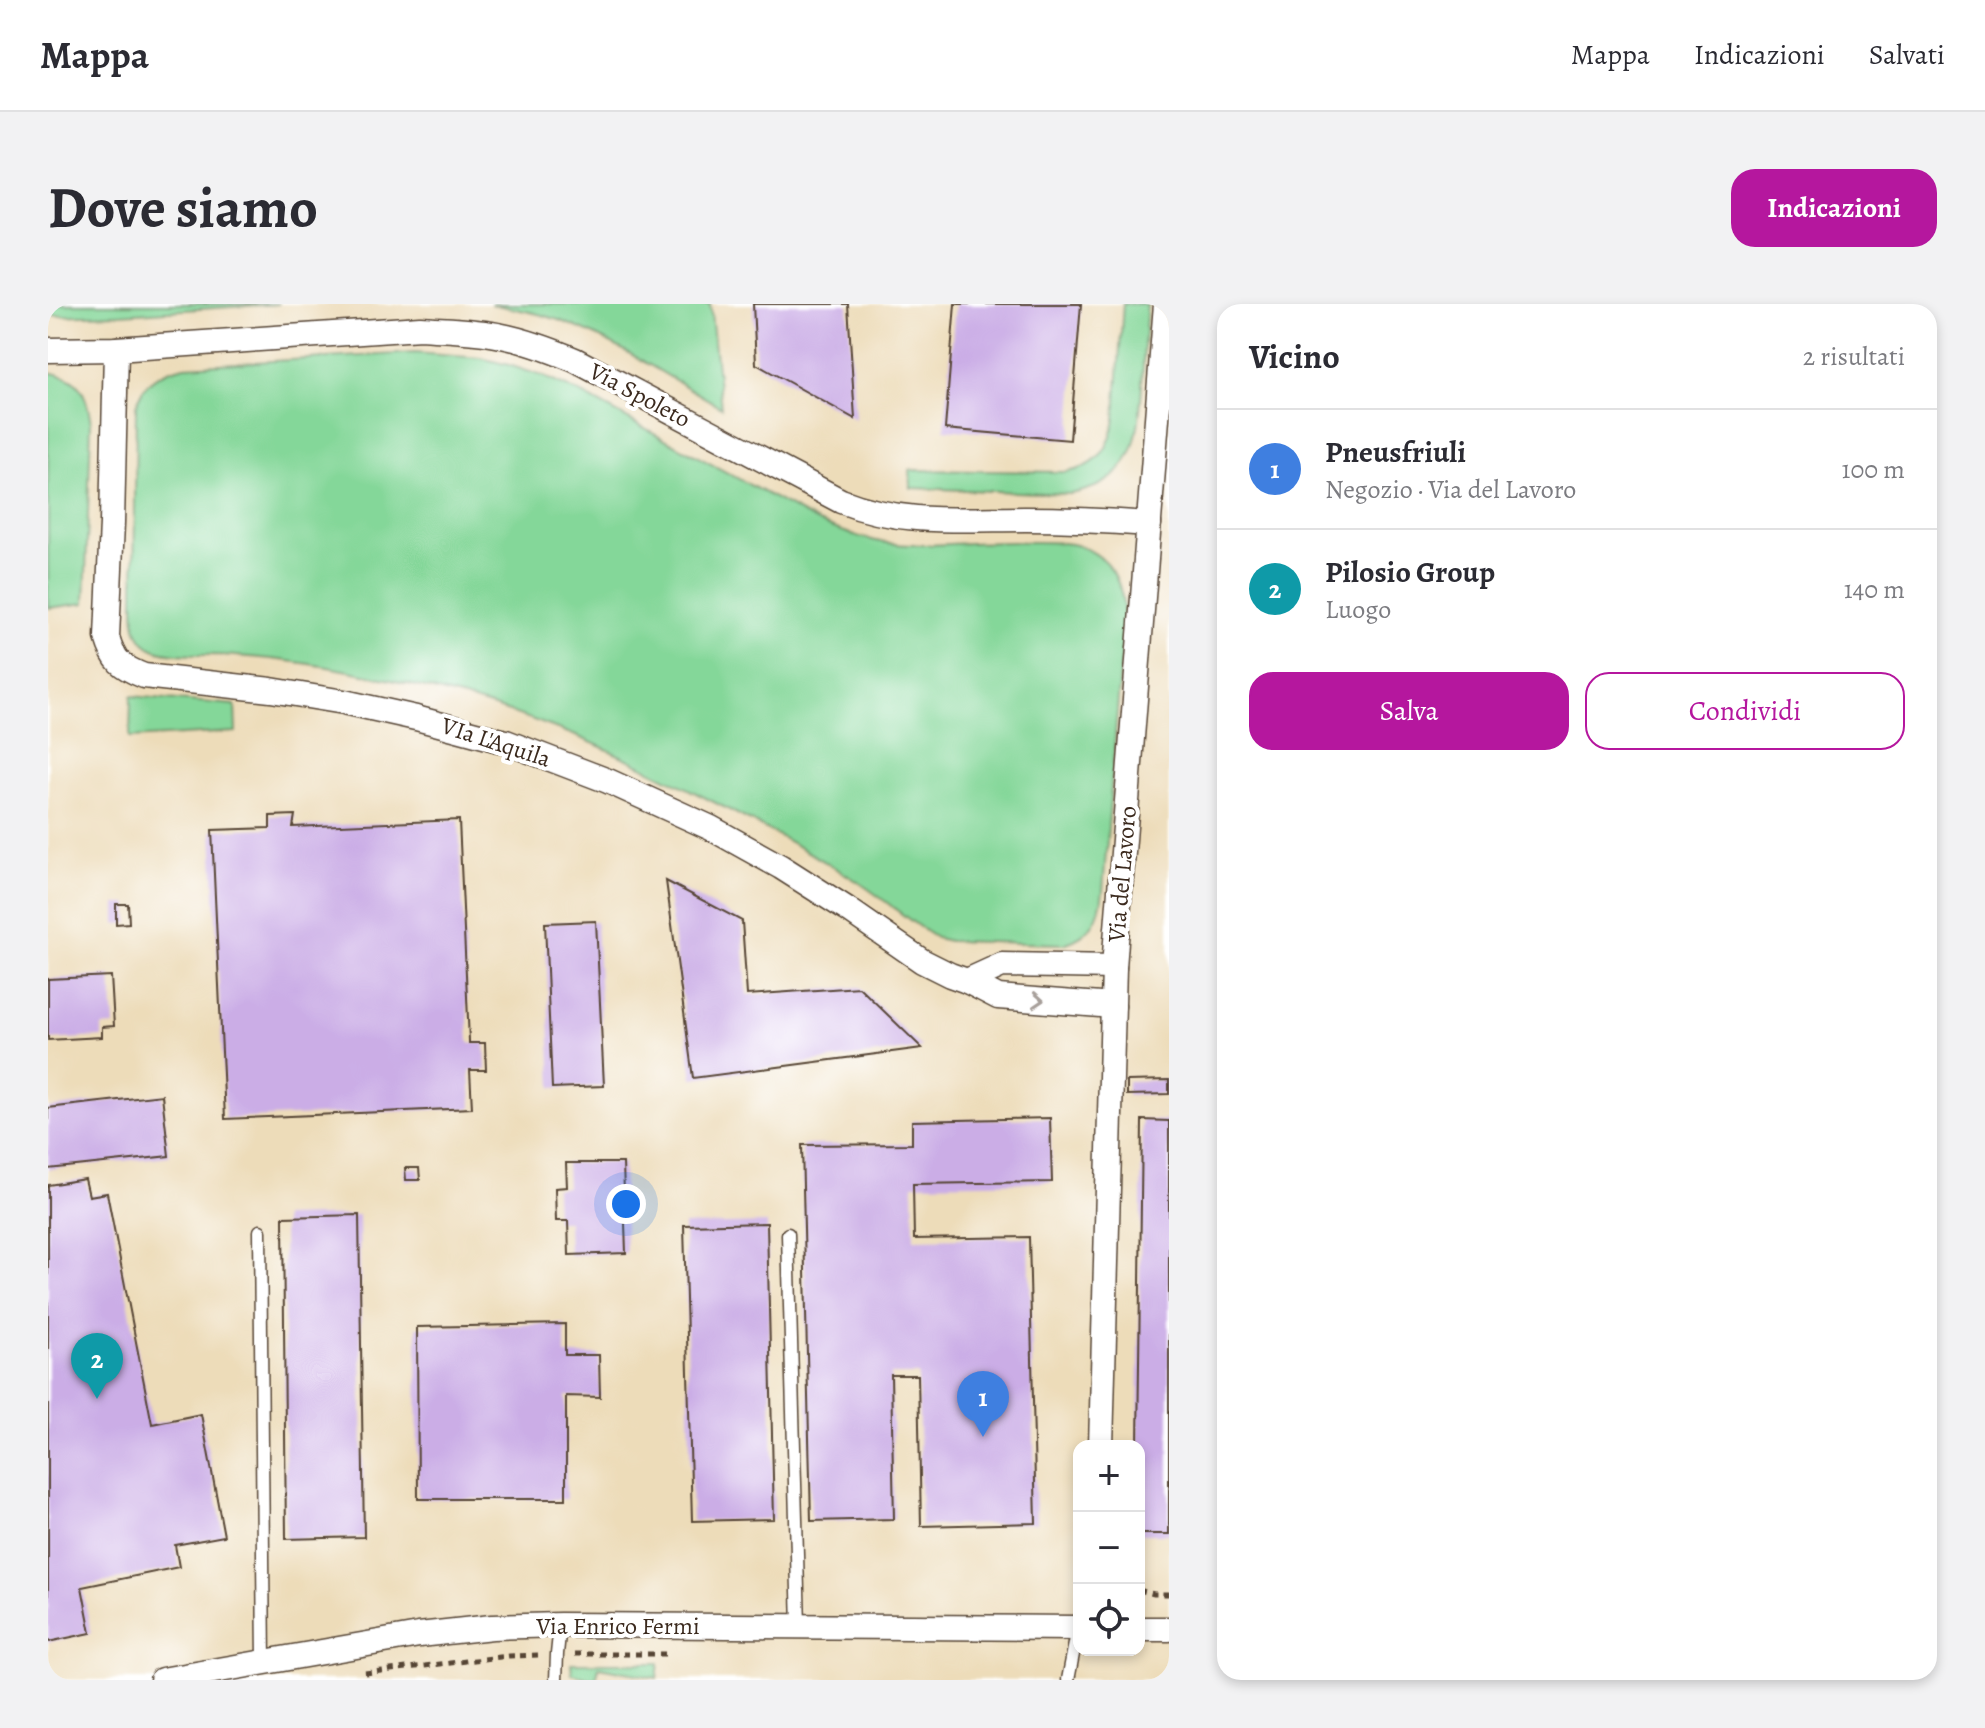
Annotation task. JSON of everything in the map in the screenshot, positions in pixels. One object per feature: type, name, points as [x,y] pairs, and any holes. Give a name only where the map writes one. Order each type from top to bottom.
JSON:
[{"type":"street","name":"Via del Lavoro","points":[[1101,1440],[1114,967],[1166,304]]},
{"type":"street","name":"Via Spoleto","points":[[48,350],[116,349],[420,328],[501,336],[541,346],[575,360],[861,509],[912,518],[1068,519],[1149,524]]},
{"type":"street","name":"VIa L'Aquila","points":[[116,349],[107,637],[111,652],[128,670],[144,676],[271,690],[344,702],[506,742],[608,781],[711,828],[781,867],[922,961],[998,997],[1113,1006]]},
{"type":"street","points":[[967,981],[1002,965],[1114,967]]},
{"type":"street","name":"Via Enrico Fermi","points":[[162,1680],[419,1635],[492,1627],[1073,1628]]},
{"type":"street","points":[[1145,1629],[1169,1629]]},
{"type":"lane","points":[[260,1231],[264,1663]]},
{"type":"lane","points":[[788,1234],[799,1626]]},
{"type":"lane","points":[[556,1680],[560,1625]]},
{"type":"lane","points":[[1068,1680],[1073,1654]]},
{"type":"path","points":[[1145,1592],[1169,1594]]},
{"type":"path","points":[[355,1675],[509,1656],[667,1654]]},
{"type":"green space","points":[[48,304],[279,304],[48,316]]},
{"type":"green space","points":[[491,304],[710,304],[721,407],[589,332],[550,317]]},
{"type":"green space","points":[[1123,304],[1147,304],[1138,425],[1129,457],[1120,470],[1092,488],[1070,494],[911,488],[910,470],[1066,472],[1086,466],[1101,455],[1110,440],[1115,419]]},
{"type":"green space","points":[[415,353],[481,358],[542,376],[584,395],[818,522],[864,538],[912,545],[1059,542],[1085,548],[1097,555],[1113,572],[1118,583],[1124,622],[1103,891],[1097,918],[1088,931],[1064,944],[936,938],[858,882],[789,842],[632,761],[549,726],[459,697],[352,672],[274,659],[173,654],[144,643],[138,632],[134,611],[136,406],[148,384],[167,371],[184,366]]},
{"type":"green space","points":[[48,372],[68,378],[80,389],[91,424],[85,603],[48,608]]},
{"type":"green space","points":[[131,696],[235,705],[236,732],[130,738]]},
{"type":"green space","points":[[571,1663],[659,1663],[657,1678],[599,1667],[596,1680],[572,1674]]},
{"type":"building","points":[[753,304],[848,304],[855,419],[756,364]]},
{"type":"building","points":[[955,304],[1081,304],[1070,440],[945,429]]},
{"type":"building","points":[[295,815],[293,827],[459,820],[469,1043],[485,1043],[486,1070],[470,1070],[472,1108],[225,1119],[212,830],[270,828],[270,816]]},
{"type":"building","points":[[666,881],[742,921],[747,995],[859,987],[922,1048],[693,1078]]},
{"type":"building","points":[[116,904],[128,904],[129,923],[116,924]]},
{"type":"building","points":[[596,921],[604,1086],[552,1088],[545,923]]},
{"type":"building","points":[[111,976],[114,1026],[102,1027],[102,1037],[48,1040],[48,979]]},
{"type":"building","points":[[1169,1080],[1169,1094],[1127,1095],[1127,1081]]},
{"type":"building","points":[[162,1095],[169,1156],[48,1169],[48,1108]]},
{"type":"building","points":[[1050,1118],[1052,1182],[913,1184],[914,1239],[1029,1237],[1036,1523],[921,1526],[918,1375],[891,1375],[894,1519],[811,1521],[802,1145],[912,1144],[912,1121]]},
{"type":"building","points":[[1142,1120],[1169,1121],[1169,1534],[1145,1534],[1145,1440],[1138,1440]]},
{"type":"building","points":[[566,1163],[623,1163],[626,1253],[569,1255],[568,1221],[556,1221],[555,1188],[567,1187]]},
{"type":"building","points":[[405,1168],[419,1168],[420,1180],[406,1180]]},
{"type":"building","points":[[85,1179],[89,1196],[107,1193],[152,1424],[201,1414],[224,1536],[175,1545],[179,1567],[82,1587],[91,1633],[48,1642],[48,1185]]},
{"type":"building","points":[[359,1215],[364,1537],[286,1539],[283,1217]]},
{"type":"building","points":[[767,1223],[774,1519],[692,1521],[684,1225]]},
{"type":"building","points":[[565,1324],[565,1355],[599,1355],[600,1397],[566,1396],[566,1499],[418,1499],[417,1327]]},
{"type":"place","name":"Pilosio Group","points":[[97,1399]]},
{"type":"place","name":"Pneusfriuli","points":[[983,1437]]}]
